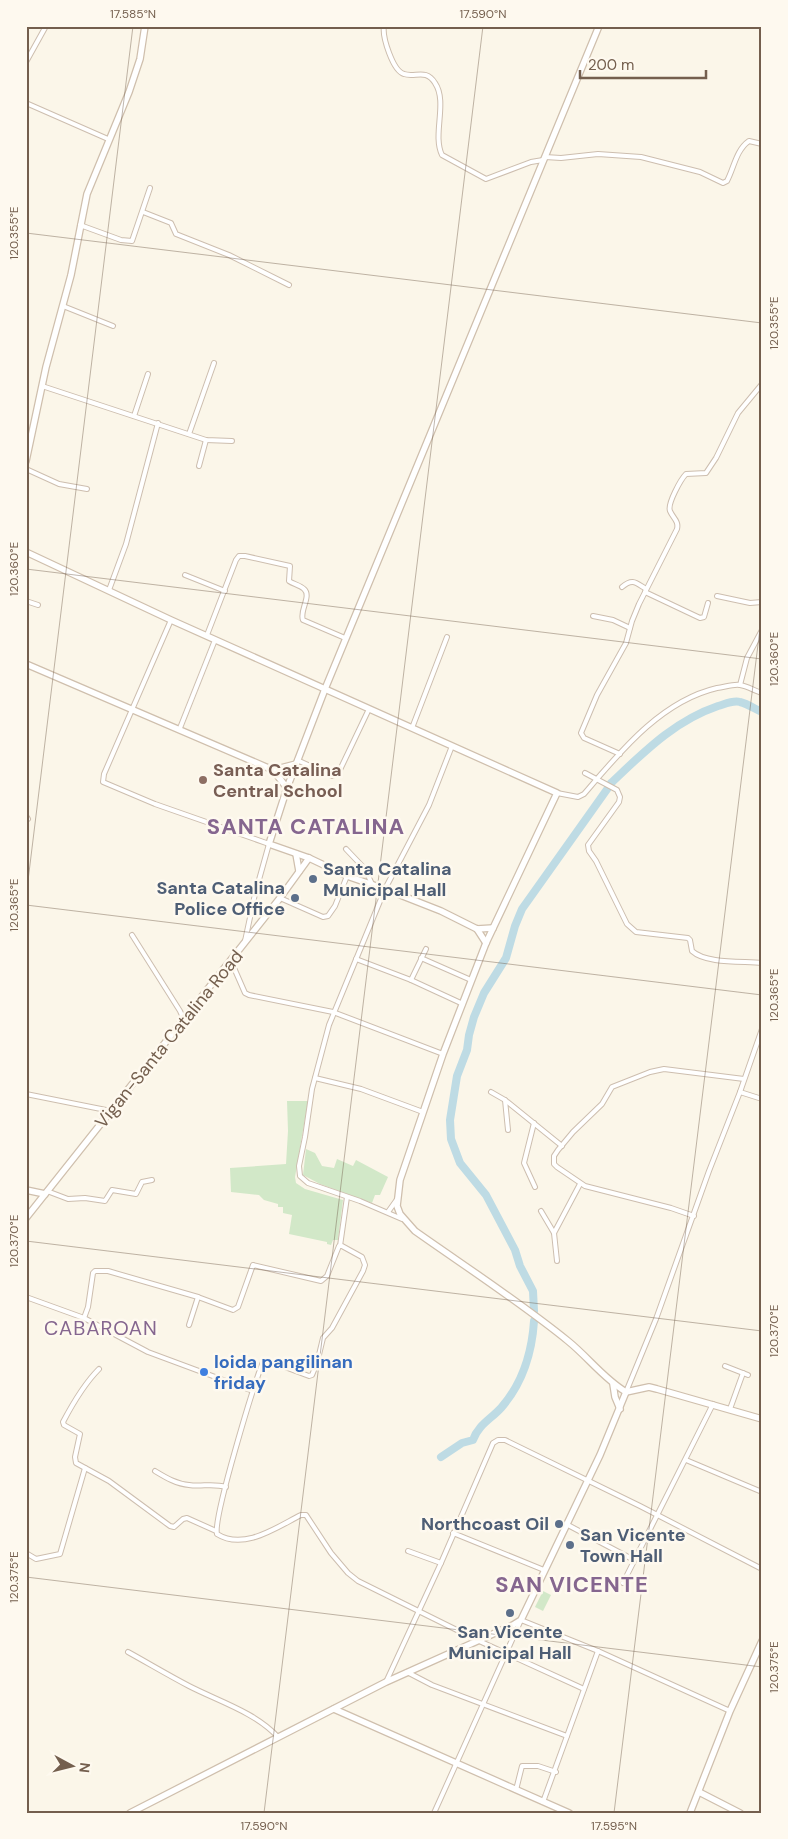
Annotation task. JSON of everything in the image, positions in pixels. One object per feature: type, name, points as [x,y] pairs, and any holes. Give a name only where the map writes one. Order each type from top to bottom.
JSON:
[{"type":"street","points":[[26,62],[46,26]]},
{"type":"street","points":[[26,461],[90,182],[129,92],[140,59],[146,26]]},
{"type":"street","points":[[384,26],[384,38],[388,52],[400,72],[406,75],[424,74],[434,80],[437,85],[440,104],[440,145],[442,155],[486,179],[544,158],[598,154],[641,157],[694,170],[720,182],[726,182],[741,148],[746,142],[762,144]]},
{"type":"street","points":[[244,944],[269,844],[287,788],[325,689],[599,26]]},
{"type":"street","points":[[26,103],[108,138]]},
{"type":"street","points":[[80,225],[121,240],[132,241],[150,188]]},
{"type":"street","points":[[143,212],[172,224],[176,234],[229,255],[289,285]]},
{"type":"street","points":[[63,306],[113,326]]},
{"type":"street","points":[[190,434],[214,363]]},
{"type":"street","points":[[134,416],[148,374]]},
{"type":"street","points":[[620,754],[584,738],[581,733],[597,695],[626,643],[633,617],[678,529],[669,506],[682,478],[686,474],[706,473],[716,458],[738,413],[762,384]]},
{"type":"street","points":[[42,386],[206,440],[232,441]]},
{"type":"street","points":[[109,590],[126,544],[158,423]]},
{"type":"street","points":[[26,426],[33,428]]},
{"type":"street","points":[[199,466],[206,440]]},
{"type":"street","points":[[26,469],[58,484],[87,489]]},
{"type":"street","points":[[26,552],[171,620],[557,793],[578,797],[584,794],[648,726],[693,696],[721,687],[740,685],[762,694]]},
{"type":"street","points":[[207,635],[236,560],[240,556],[248,556],[290,566],[289,581],[303,588],[306,592],[306,602],[301,614],[303,620],[346,638]]},
{"type":"street","points":[[185,575],[225,590]]},
{"type":"street","points":[[622,587],[632,581],[646,591],[700,618],[704,617],[708,603]]},
{"type":"street","points":[[717,596],[750,603],[762,602]]},
{"type":"street","points":[[26,601],[38,605]]},
{"type":"street","points":[[593,616],[613,620],[630,628]]},
{"type":"street","points":[[171,620],[104,774],[103,782],[155,804],[308,858],[347,876],[441,911],[477,928],[493,928]]},
{"type":"street","points":[[740,685],[748,654],[762,630]]},
{"type":"street","points":[[412,728],[447,637]]},
{"type":"street","points":[[180,728],[216,640]]},
{"type":"street","points":[[26,664],[180,728],[273,770],[287,788]]},
{"type":"street","points":[[273,770],[297,762],[332,776],[338,774],[369,709]]},
{"type":"street","points":[[452,746],[429,805],[386,889],[334,1012],[315,1078],[299,1172],[303,1180],[308,1183],[388,1212],[404,1220],[415,1231],[569,1342],[613,1384],[626,1392],[652,1388],[762,1419]]},
{"type":"street","points":[[585,773],[617,790],[620,797],[619,802],[589,843],[588,848],[627,924],[636,932],[688,938],[692,951],[698,955],[736,962],[762,963]]},
{"type":"street","points":[[404,1220],[398,1206],[400,1180],[443,1054],[486,943],[557,793]]},
{"type":"street","points":[[346,849],[365,869],[372,884]]},
{"type":"street","points":[[296,854],[299,871]]},
{"type":"street","name":"Vigan-Santa Catalina Road","points":[[26,1218],[244,944],[308,858]]},
{"type":"street","points":[[280,898],[323,916],[328,916],[335,906],[347,876]]},
{"type":"street","points":[[477,928],[486,943]]},
{"type":"street","points":[[132,935],[184,1020]]},
{"type":"street","points":[[411,980],[426,949]]},
{"type":"street","points":[[356,958],[411,980],[463,1004]]},
{"type":"street","points":[[421,958],[471,980]]},
{"type":"street","points":[[230,961],[245,993],[249,995],[334,1012],[443,1054]]},
{"type":"street","points":[[434,1813],[482,1704],[507,1654],[520,1620],[600,1455],[620,1409],[656,1319],[762,1029]]},
{"type":"street","points":[[694,1216],[664,1206],[595,1190],[580,1184],[554,1164],[554,1156],[602,1104],[610,1088],[650,1072],[664,1070],[744,1079]]},
{"type":"street","points":[[315,1078],[361,1089],[424,1112]]},
{"type":"street","points":[[491,1092],[505,1100],[562,1146]]},
{"type":"street","points":[[740,1092],[762,1098]]},
{"type":"street","points":[[26,1094],[111,1111]]},
{"type":"street","points":[[505,1100],[508,1130]]},
{"type":"street","points":[[534,1123],[524,1163],[535,1187]]},
{"type":"street","points":[[26,1190],[68,1199],[85,1198],[105,1201],[112,1190],[136,1194],[142,1182],[152,1180]]},
{"type":"street","points":[[554,1233],[580,1184]]},
{"type":"street","points":[[84,1318],[95,1271],[108,1271],[235,1309],[238,1307],[253,1265],[323,1280],[327,1276],[337,1248],[340,1246],[347,1197]]},
{"type":"street","points":[[388,1212],[398,1198]]},
{"type":"street","points":[[541,1210],[554,1233],[557,1261]]},
{"type":"street","points":[[216,1531],[226,1487],[262,1365],[265,1362],[309,1376],[312,1375],[319,1357],[323,1338],[332,1328],[365,1265],[362,1257],[340,1246]]},
{"type":"street","points":[[26,1297],[84,1318],[148,1352],[253,1391]]},
{"type":"street","points":[[189,1325],[198,1297]]},
{"type":"street","points":[[725,1366],[748,1374]]},
{"type":"street","points":[[99,1369],[80,1393],[63,1422],[80,1434],[75,1461],[109,1481],[170,1526],[174,1527],[187,1518],[216,1531],[225,1538],[249,1540],[301,1515],[306,1515],[331,1553],[348,1573],[373,1589],[477,1640],[584,1689]]},
{"type":"street","points":[[730,1409],[743,1373]]},
{"type":"street","points":[[613,1384],[615,1397],[620,1409]]},
{"type":"street","points":[[623,1583],[713,1404]]},
{"type":"street","points":[[386,1682],[441,1563],[493,1443],[498,1440],[505,1440],[587,1480],[762,1569]]},
{"type":"street","points":[[686,1460],[762,1492]]},
{"type":"street","points":[[26,1553],[36,1559],[60,1554],[85,1468]]},
{"type":"street","points":[[154,1471],[186,1485],[217,1485],[226,1487]]},
{"type":"street","points":[[566,1524],[634,1560]]},
{"type":"street","points":[[453,1533],[544,1570]]},
{"type":"street","points":[[408,1551],[441,1563]]},
{"type":"street","points":[[130,1813],[386,1682],[502,1630],[520,1620]]},
{"type":"street","points":[[520,1620],[598,1651],[730,1711]]},
{"type":"street","points":[[690,1813],[730,1711],[762,1641]]},
{"type":"street","points":[[543,1802],[556,1772],[566,1736],[598,1651]]},
{"type":"street","points":[[128,1652],[258,1721],[278,1737]]},
{"type":"street","points":[[407,1672],[432,1684],[566,1736]]},
{"type":"street","points":[[334,1709],[569,1813]]},
{"type":"street","points":[[516,1790],[524,1765],[538,1766],[556,1772]]},
{"type":"street","points":[[699,1792],[740,1813]]},
{"type":"green space","points":[[287,1101],[308,1101],[295,1177],[296,1183],[305,1189],[343,1200],[338,1240],[333,1240],[331,1245],[327,1244],[327,1242],[289,1234],[292,1215],[283,1213],[283,1207],[278,1207],[278,1204],[264,1200],[259,1195],[231,1192],[230,1168],[286,1164]]},
{"type":"green space","points":[[306,1149],[315,1153],[322,1166],[334,1168],[337,1159],[353,1166],[356,1160],[388,1177],[380,1195],[375,1195],[372,1203],[320,1184],[303,1175]]},
{"type":"green space","points":[[543,1591],[551,1595],[543,1611],[535,1607]]},
{"type":"waterway","points":[[611,783],[660,739],[702,712],[729,702],[743,703],[762,712]]},
{"type":"waterway","points":[[534,1311],[533,1291],[520,1266],[515,1250],[486,1195],[460,1163],[451,1139],[450,1120],[457,1076],[467,1050],[474,1017],[484,993],[506,958],[522,909],[608,788]]},
{"type":"waterway","points":[[441,1457],[462,1443],[473,1440],[481,1426],[501,1408],[515,1389],[525,1367],[534,1321]]},
{"type":"place","name":"Santa Catalina Central School","points":[[203,780]]},
{"type":"place","name":"Santa Catalina Municipal Hall","points":[[313,879]]},
{"type":"place","name":"Santa Catalina Police Office","points":[[295,898]]},
{"type":"place","name":"loida pangilinan friday","points":[[204,1372]]},
{"type":"place","name":"Northcoast Oil","points":[[559,1524]]},
{"type":"place","name":"San Vicente Town Hall","points":[[570,1545]]},
{"type":"place","name":"San Vicente Municipal Hall","points":[[510,1613]]},
{"type":"district","name":"SANTA CATALINA","points":[[306,826]]},
{"type":"district","name":"CABAROAN","points":[[101,1328]]},
{"type":"district","name":"SAN VICENTE","points":[[572,1584]]}]
